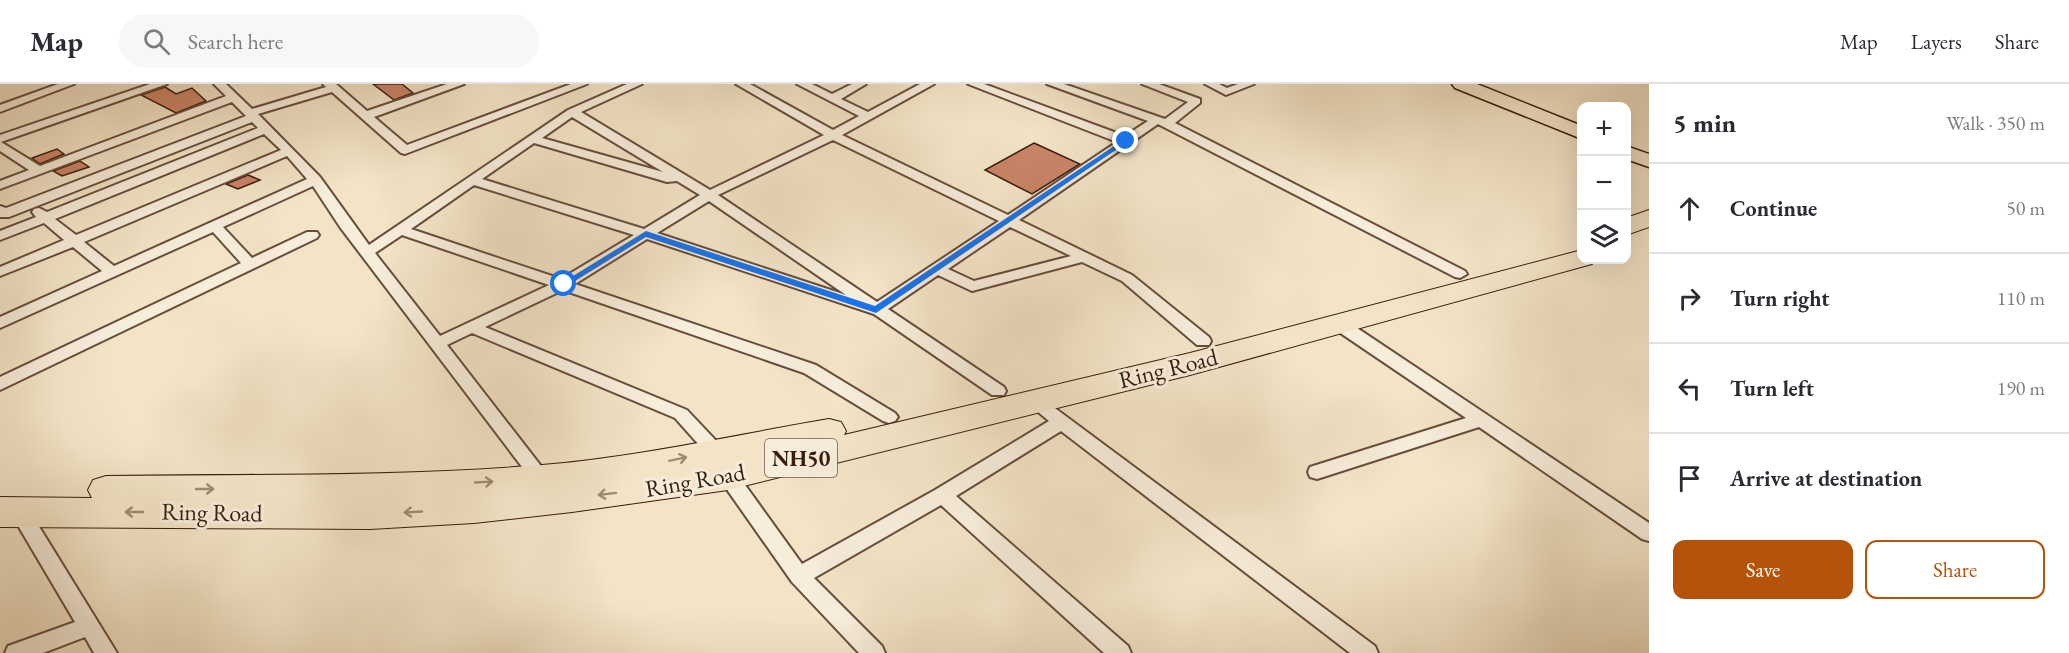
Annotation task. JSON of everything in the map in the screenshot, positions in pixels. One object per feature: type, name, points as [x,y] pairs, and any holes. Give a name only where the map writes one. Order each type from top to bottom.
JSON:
[{"type":"highway","points":[[1631,225],[1649,218]]},
{"type":"highway","points":[[1631,243],[1649,237]]},
{"type":"highway","name":"Ring Road","points":[[7,505],[370,514],[474,508],[650,489],[803,437],[1203,341],[1577,242]]},
{"type":"highway","name":"Ring Road","points":[[7,505],[542,479],[721,463],[1034,401],[1190,363],[1577,259]]},
{"type":"main road","points":[[1461,84],[1577,131]]},
{"type":"main road","points":[[1480,84],[1577,123]]},
{"type":"main road","points":[[1631,145],[1649,152]]},
{"type":"main road","points":[[1631,154],[1649,161]]},
{"type":"street","points":[[0,109],[68,84]]},
{"type":"street","points":[[132,84],[144,90]]},
{"type":"street","points":[[0,139],[161,84]]},
{"type":"street","points":[[220,84],[289,151],[315,180],[345,224],[542,479]]},
{"type":"street","points":[[0,210],[4,213],[29,204],[331,86],[405,150],[581,84]]},
{"type":"street","points":[[368,252],[572,112],[636,84]]},
{"type":"street","points":[[742,84],[833,135],[1127,278],[1203,341]]},
{"type":"street","points":[[803,84],[867,116]]},
{"type":"street","points":[[832,99],[860,84]]},
{"type":"street","points":[[438,343],[564,284],[709,195],[833,135],[928,84]]},
{"type":"street","points":[[974,84],[1126,141]]},
{"type":"street","points":[[1053,84],[1070,86],[1162,121],[1460,274]]},
{"type":"street","points":[[1148,84],[1196,101]]},
{"type":"street","points":[[1211,84],[1226,92]]},
{"type":"street","points":[[876,310],[1126,141],[1196,101],[1248,84]]},
{"type":"street","points":[[365,116],[449,85]]},
{"type":"street","points":[[0,185],[234,97]]},
{"type":"street","points":[[572,112],[709,195],[998,391]]},
{"type":"street","points":[[0,236],[266,129]]},
{"type":"street","points":[[532,139],[692,185]]},
{"type":"street","points":[[0,146],[39,171]]},
{"type":"street","points":[[0,272],[289,151]]},
{"type":"street","points":[[0,323],[315,180]]},
{"type":"street","points":[[471,180],[646,234],[876,310]]},
{"type":"street","points":[[29,204],[112,272]]},
{"type":"street","points":[[214,225],[250,264]]},
{"type":"street","points":[[399,229],[810,369],[889,417]]},
{"type":"street","points":[[0,384],[312,235]]},
{"type":"street","points":[[937,269],[972,286],[1085,257]]},
{"type":"street","points":[[1339,324],[1649,533]]},
{"type":"street","points":[[471,327],[681,414],[721,463],[799,576],[874,653]]},
{"type":"street","points":[[1034,401],[1367,653]]},
{"type":"street","points":[[1317,472],[1480,420]]},
{"type":"street","points":[[799,576],[942,495],[1061,422]]},
{"type":"street","points":[[942,495],[1120,653]]},
{"type":"street","points":[[7,505],[106,653]]},
{"type":"street","points":[[16,653],[90,626]]},
{"type":"building","points":[[373,84],[402,84],[413,93],[394,100]]},
{"type":"building","points":[[165,87],[176,94],[192,88],[206,101],[176,113],[141,95]]},
{"type":"building","points":[[1034,143],[1080,164],[1032,194],[985,170]]},
{"type":"building","points":[[57,149],[64,154],[40,164],[32,158]]},
{"type":"building","points":[[80,161],[89,167],[62,176],[53,171]]},
{"type":"building","points":[[248,175],[260,180],[238,189],[226,184]]},
{"type":"route","points":[[564,284],[646,234],[876,310],[1126,141]]}]
